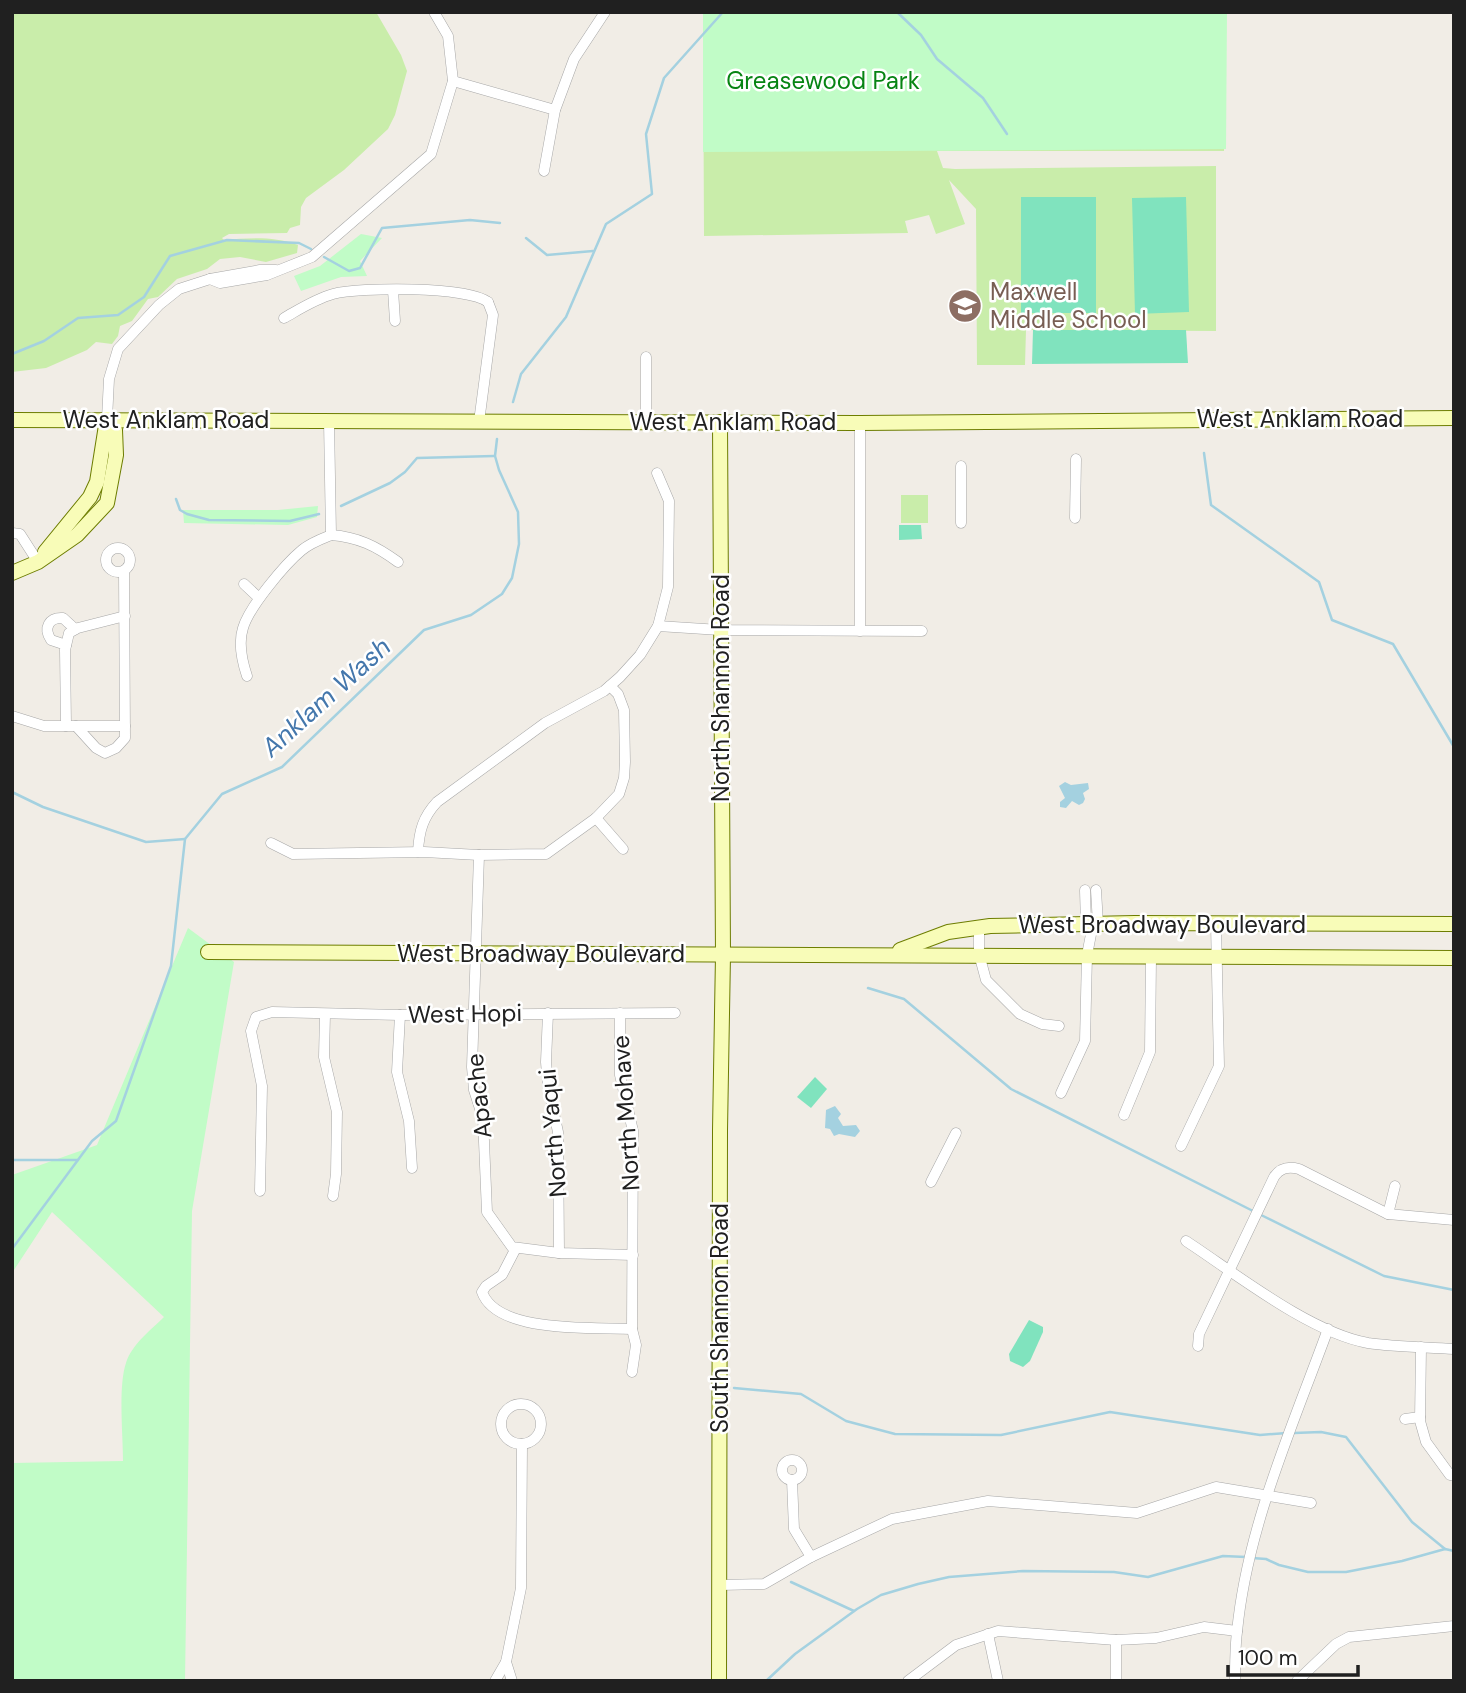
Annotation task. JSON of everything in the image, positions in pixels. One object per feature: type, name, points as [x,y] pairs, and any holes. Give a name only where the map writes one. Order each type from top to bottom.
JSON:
[{"type":"street","points":[[12,573],[38,562],[90,497],[97,482],[107,419],[109,379],[118,349],[159,305],[179,289],[209,279],[276,270],[312,257],[431,154],[453,81],[448,36],[434,12]]},
{"type":"street","points":[[544,172],[555,110],[574,59],[606,12]]},
{"type":"street","points":[[453,81],[555,110]]},
{"type":"street","points":[[393,290],[395,321]]},
{"type":"street","points":[[284,318],[331,295],[351,291],[393,290],[475,295],[491,299],[493,315],[478,422]]},
{"type":"street","points":[[646,357],[646,422]]},
{"type":"street","name":"West Anklam Road","points":[[12,420],[860,423],[1454,418]]},
{"type":"street","points":[[329,421],[331,535]]},
{"type":"street","name":"North Shannon Road","points":[[720,422],[723,955]]},
{"type":"street","points":[[860,423],[860,631]]},
{"type":"street","points":[[1075,518],[1076,459]]},
{"type":"street","points":[[961,467],[961,523]]},
{"type":"street","points":[[418,852],[420,830],[426,814],[437,802],[545,723],[610,686],[640,654],[657,626],[668,587],[669,501],[657,473]]},
{"type":"street","points":[[12,533],[20,534],[38,562]]},
{"type":"street","points":[[247,676],[241,657],[242,628],[260,598],[303,549],[331,535],[351,537],[376,546],[398,562]]},
{"type":"street","points":[[124,571],[125,617],[125,738],[116,748],[105,753],[71,726],[66,645],[69,633],[75,629],[125,617]]},
{"type":"street","points":[[244,584],[260,598]]},
{"type":"street","points":[[66,645],[51,640],[47,632],[48,624],[55,618],[63,618],[75,629]]},
{"type":"street","points":[[657,626],[720,630],[922,631]]},
{"type":"street","points":[[271,843],[293,854],[546,854],[596,818],[619,794],[624,778],[624,710],[618,694],[610,686]]},
{"type":"street","points":[[12,716],[44,726],[125,726]]},
{"type":"street","points":[[596,818],[623,849]]},
{"type":"street","name":"Apache","points":[[479,855],[472,1067],[474,1090],[484,1129],[487,1212],[512,1247],[516,1248]]},
{"type":"street","points":[[1061,1093],[1085,1041],[1087,955],[1092,924],[1091,890]]},
{"type":"street","name":"West Broadway Boulevard","points":[[874,955],[915,946],[948,932],[979,927],[1092,924],[1454,924]]},
{"type":"street","points":[[1181,1146],[1219,1066],[1216,925]]},
{"type":"street","points":[[979,927],[979,954],[986,981],[1020,1014],[1042,1024],[1059,1026]]},
{"type":"street","name":"West Broadway Boulevard","points":[[208,952],[1454,958]]},
{"type":"street","name":"South Shannon Road","points":[[719,1681],[723,955]]},
{"type":"street","points":[[1124,1115],[1150,1052],[1151,957]]},
{"type":"street","name":"West Hopi","points":[[260,1191],[262,1086],[251,1031],[256,1017],[272,1012],[400,1015],[675,1013]]},
{"type":"street","name":"North Yaqui","points":[[548,1013],[547,1074],[558,1132],[559,1254]]},
{"type":"street","name":"North Mohave","points":[[620,1013],[620,1075],[632,1131],[632,1329],[636,1345],[632,1372]]},
{"type":"street","points":[[326,1014],[324,1057],[337,1112],[333,1196]]},
{"type":"street","points":[[400,1015],[397,1072],[410,1121],[412,1168]]},
{"type":"street","points":[[930,1182],[956,1133]]},
{"type":"street","points":[[1198,1346],[1199,1334],[1229,1269],[1282,1164],[1299,1169],[1388,1214],[1454,1220]]},
{"type":"street","points":[[1388,1214],[1395,1186]]},
{"type":"street","points":[[1186,1241],[1276,1301],[1328,1329],[1367,1343],[1454,1349]]},
{"type":"street","points":[[632,1329],[550,1325],[519,1320],[493,1308],[482,1292],[502,1275],[516,1248],[559,1254],[633,1255]]},
{"type":"street","points":[[1235,1681],[1237,1632],[1248,1566],[1267,1494],[1328,1329]]},
{"type":"street","points":[[1421,1347],[1420,1418],[1426,1442],[1450,1475],[1454,1476]]},
{"type":"street","points":[[520,1404],[532,1407],[542,1423],[538,1436],[522,1444],[509,1440],[501,1422],[508,1409],[520,1404]]},
{"type":"street","points":[[1405,1419],[1420,1418]]},
{"type":"street","points":[[495,1681],[506,1662],[521,1588],[522,1444]]},
{"type":"street","points":[[792,1480],[794,1529],[811,1558]]},
{"type":"street","points":[[720,1585],[764,1584],[811,1558],[892,1520],[988,1501],[1137,1513],[1216,1487],[1311,1503]]},
{"type":"street","points":[[1297,1681],[1336,1644],[1349,1637],[1454,1626]]},
{"type":"street","points":[[908,1681],[956,1645],[988,1634],[1008,1631],[1116,1640],[1156,1638],[1204,1628],[1237,1632]]},
{"type":"street","points":[[988,1634],[998,1681]]},
{"type":"street","points":[[1116,1640],[1116,1680]]},
{"type":"street","points":[[506,1662],[512,1681]]},
{"type":"green space","points":[[12,12],[376,12],[401,55],[407,71],[395,115],[388,129],[344,170],[306,198],[301,207],[300,225],[290,228],[287,233],[229,234],[222,238],[280,240],[298,245],[297,253],[266,262],[240,257],[220,259],[207,269],[177,279],[158,297],[148,299],[132,321],[120,326],[118,336],[112,344],[96,342],[87,350],[46,368],[12,372]]},
{"type":"green space","points":[[703,12],[1226,12],[1224,151],[937,151],[943,168],[955,169],[1216,166],[1216,331],[1026,330],[1025,365],[977,365],[976,209],[949,180],[965,224],[936,234],[929,215],[905,221],[908,233],[704,236]]},
{"type":"green space","name":"Greasewood Park","points":[[703,12],[1227,12],[1226,149],[703,152]]},
{"type":"green space","points":[[1021,197],[1096,197],[1096,313],[1021,313]]},
{"type":"green space","points":[[1186,197],[1189,312],[1135,314],[1132,198]]},
{"type":"green space","points":[[361,234],[382,238],[360,261],[367,276],[341,277],[301,291],[294,276],[320,266]]},
{"type":"green space","points":[[1033,330],[1186,330],[1188,363],[1032,364]]},
{"type":"green space","points":[[901,495],[928,495],[928,523],[901,523]]},
{"type":"green space","points":[[318,506],[317,517],[288,525],[184,523],[183,510],[278,510]]},
{"type":"green space","points":[[899,525],[921,525],[922,539],[899,540]]},
{"type":"green space","points":[[188,928],[234,962],[192,1211],[185,1681],[12,1681],[12,1463],[123,1461],[122,1397],[126,1363],[137,1344],[164,1317],[52,1212],[12,1273],[12,1175],[97,1145]]},
{"type":"green space","points":[[815,1077],[827,1089],[811,1108],[797,1097]]},
{"type":"green space","points":[[1029,1320],[1043,1327],[1043,1332],[1030,1361],[1023,1367],[1010,1361],[1009,1354]]},
{"type":"water","points":[[1065,782],[1071,785],[1088,783],[1089,789],[1083,793],[1083,803],[1079,805],[1072,801],[1066,808],[1060,807],[1060,802],[1065,798],[1059,786]]},
{"type":"water","points":[[835,1106],[841,1114],[838,1118],[843,1126],[856,1125],[860,1131],[855,1137],[839,1134],[834,1136],[830,1129],[825,1128],[826,1110]]},
{"type":"waterway","name":"Anklam Wash","points":[[513,402],[521,374],[566,317],[606,224],[652,194],[646,134],[664,78],[723,12]]},
{"type":"waterway","points":[[897,12],[921,35],[937,59],[983,98],[1007,134]]},
{"type":"waterway","points":[[324,257],[349,271],[360,268],[382,228],[470,220],[500,223]]},
{"type":"waterway","points":[[526,238],[547,255],[593,251]]},
{"type":"waterway","points":[[12,354],[44,341],[78,318],[118,315],[144,297],[170,256],[227,240],[299,243],[311,249]]},
{"type":"waterway","name":"Anklam Wash","points":[[12,1249],[92,1141],[116,1121],[171,966],[185,839],[222,794],[282,767],[424,630],[471,615],[502,594],[512,578],[519,544],[518,512],[499,470],[495,456],[497,439]]},
{"type":"waterway","points":[[1204,453],[1211,505],[1319,582],[1332,620],[1393,644],[1454,747]]},
{"type":"waterway","points":[[341,506],[390,483],[405,472],[417,458],[494,456]]},
{"type":"waterway","points":[[176,499],[180,510],[209,520],[290,521],[319,514]]},
{"type":"waterway","points":[[12,792],[43,807],[146,842],[185,839]]},
{"type":"waterway","points":[[868,988],[904,999],[1011,1089],[1253,1211]]},
{"type":"waterway","points":[[12,1160],[78,1160]]},
{"type":"waterway","points":[[1259,1214],[1384,1276],[1454,1290]]},
{"type":"waterway","points":[[734,1388],[801,1394],[846,1421],[895,1434],[1001,1435],[1110,1412],[1260,1435],[1287,1433]]},
{"type":"waterway","points":[[1294,1433],[1321,1432],[1346,1437],[1412,1522],[1445,1549]]},
{"type":"waterway","points":[[1252,1558],[1266,1559],[1308,1572],[1346,1572],[1445,1549],[1454,1551]]},
{"type":"waterway","points":[[766,1681],[795,1654],[857,1609],[881,1595],[918,1584],[949,1577],[1023,1571],[1114,1572],[1148,1577],[1223,1556],[1246,1557]]},
{"type":"waterway","points":[[791,1582],[854,1611]]},
{"type":"place","name":"Maxwell Middle School","points":[[965,306]]}]
